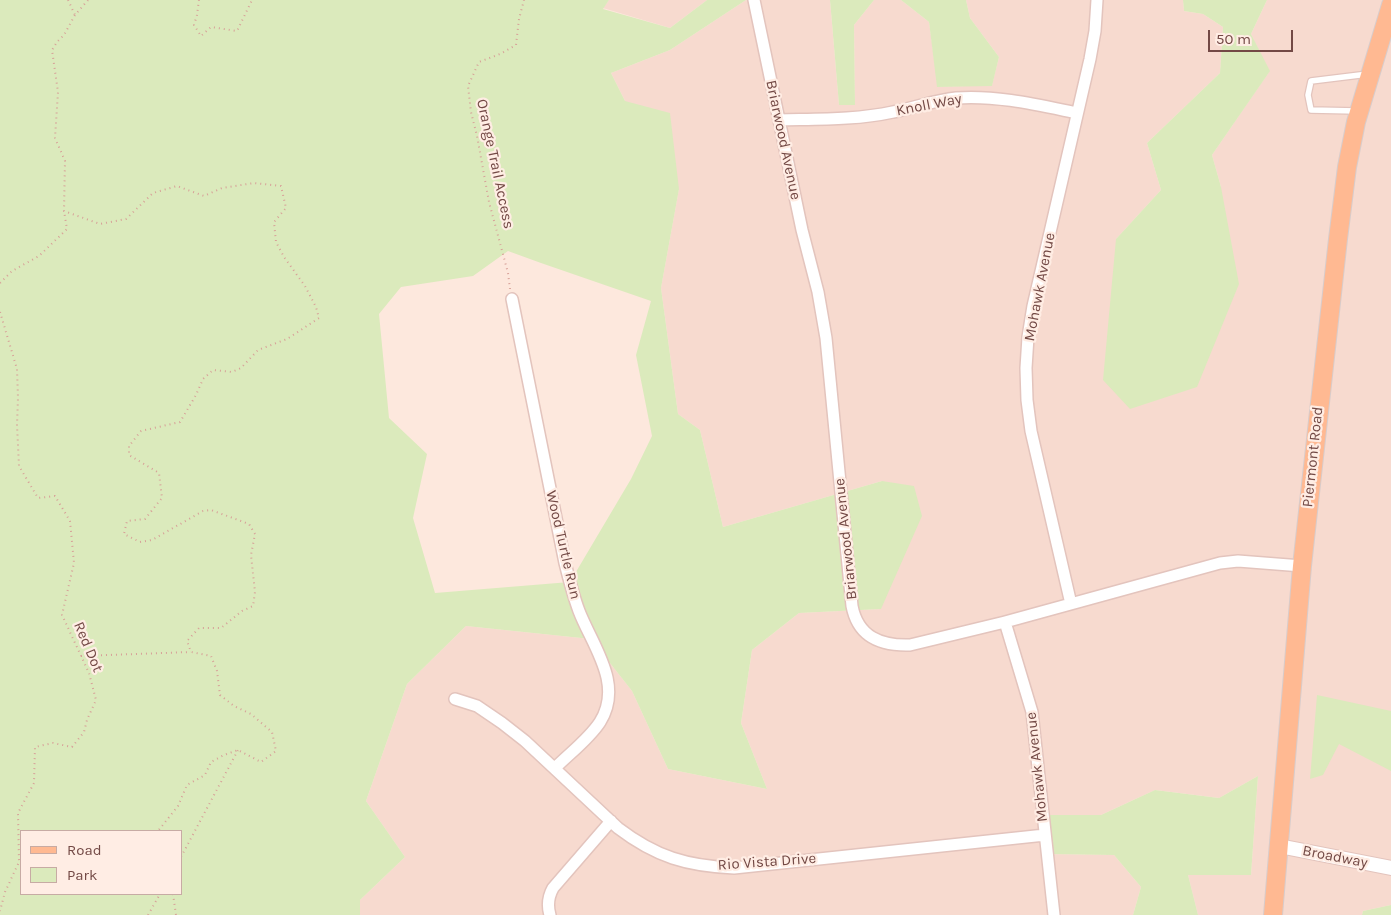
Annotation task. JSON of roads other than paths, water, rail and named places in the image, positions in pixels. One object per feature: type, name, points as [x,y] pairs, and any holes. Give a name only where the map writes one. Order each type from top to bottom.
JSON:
[{"type":"main road","name":"Piermont Road","points":[[1274,915],[1302,566],[1347,167],[1356,122],[1391,5]]},
{"type":"street","name":"Briarwood Avenue","points":[[754,0],[802,230],[818,292],[826,338],[852,606],[858,622],[864,631],[883,643],[895,646],[910,645],[1005,622],[1220,563],[1238,561],[1302,566]]},
{"type":"street","name":"Mohawk Avenue","points":[[1071,604],[1031,431],[1027,400],[1026,368],[1033,306],[1090,59],[1095,31],[1097,0]]},
{"type":"street","name":"Knoll Way","points":[[779,120],[864,116],[893,112],[936,101],[984,97],[1077,113]]},
{"type":"street","name":"Wood Turtle Run","points":[[512,299],[567,571],[580,612],[606,669],[609,683],[608,702],[602,720],[555,768]]},
{"type":"street","name":"Mohawk Avenue","points":[[1005,622],[1032,712],[1054,915]]},
{"type":"street","name":"Rio Vista Drive","points":[[455,699],[478,706],[502,722],[629,836],[665,856],[687,863],[710,867],[734,868],[1045,835]]},
{"type":"street","points":[[550,915],[549,896],[553,888],[612,821]]},
{"type":"street","name":"Broadway","points":[[1279,846],[1391,868]]},
{"type":"lane","points":[[1359,111],[1311,110],[1308,94],[1312,81],[1370,74]]}]
